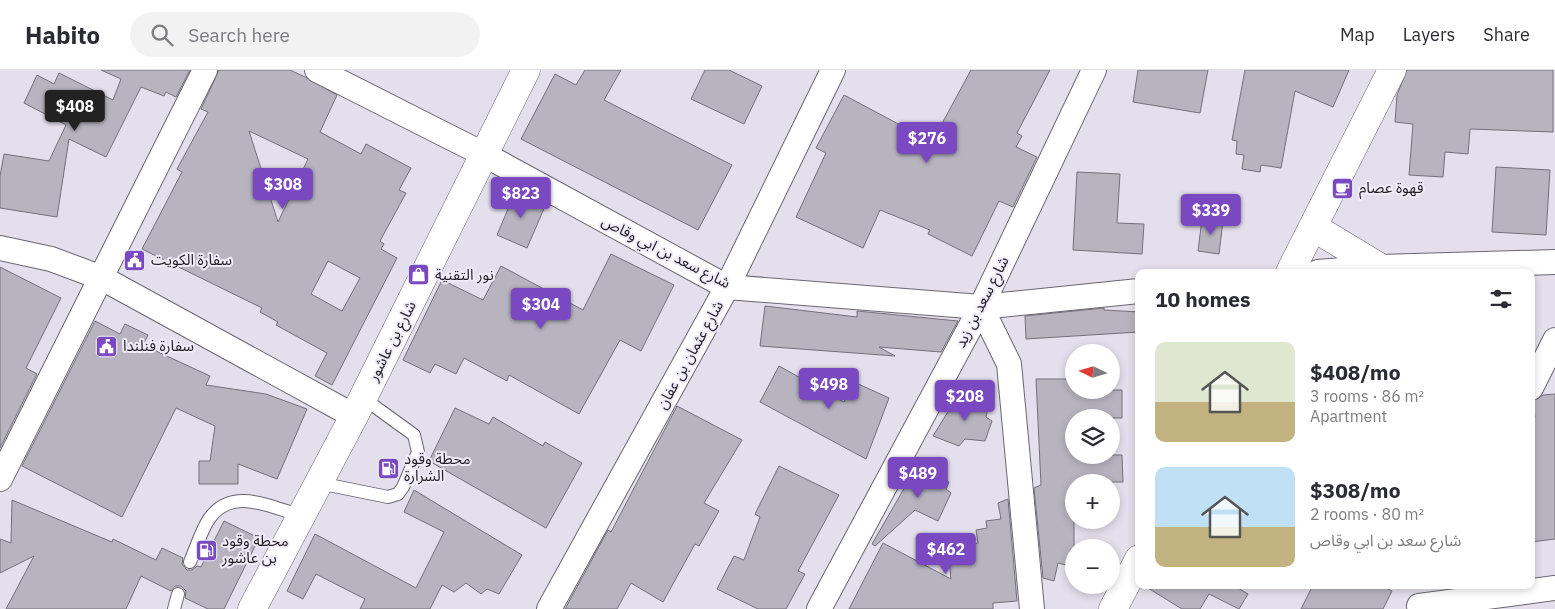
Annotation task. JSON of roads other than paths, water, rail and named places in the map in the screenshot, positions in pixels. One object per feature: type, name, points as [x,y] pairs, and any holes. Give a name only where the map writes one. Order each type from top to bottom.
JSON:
[{"type":"main road","name":"شارع بن عاشور","points":[[252,609],[358,407],[526,70]]},
{"type":"main road","points":[[1292,269],[1392,70]]},
{"type":"main road","points":[[1313,227],[1379,267]]},
{"type":"main road","points":[[1113,609],[1135,567]]},
{"type":"street","points":[[0,479],[206,70]]},
{"type":"street","name":"شارع سعد بن ابي وقاص","points":[[317,70],[485,155],[727,287],[981,307],[1135,291]]},
{"type":"street","name":"شارع عثمان بن عفان","points":[[550,609],[727,287],[833,70]]},
{"type":"street","name":"شارع سعد بن زيد","points":[[818,609],[981,307],[1094,70]]},
{"type":"street","points":[[0,248],[51,259],[102,278],[358,407]]},
{"type":"street","points":[[1355,269],[1555,262]]},
{"type":"street","points":[[981,307],[1009,364],[1032,609]]},
{"type":"street","points":[[1538,383],[1555,340]]},
{"type":"street","points":[[1418,608],[1555,588]]},
{"type":"street","points":[[1418,608],[1428,589]]},
{"type":"lane","points":[[319,483],[388,497],[398,494],[403,487],[418,452],[414,435],[358,407]]},
{"type":"lane","points":[[190,562],[208,520],[221,506],[240,499],[302,516]]},
{"type":"lane","points":[[174,609],[178,594]]},
{"type":"place","name":"قهوة عصام","points":[[1343,188]]},
{"type":"place","name":"سفارة الكويت","points":[[135,260]]},
{"type":"place","name":"نور التقنية","points":[[419,275]]},
{"type":"place","name":"سفارة فنلندا","points":[[107,346]]},
{"type":"place","name":"محطة وقود الشرارة","points":[[388,468]]},
{"type":"place","name":"محطة وقود بن عاشور","points":[[206,550]]}]
